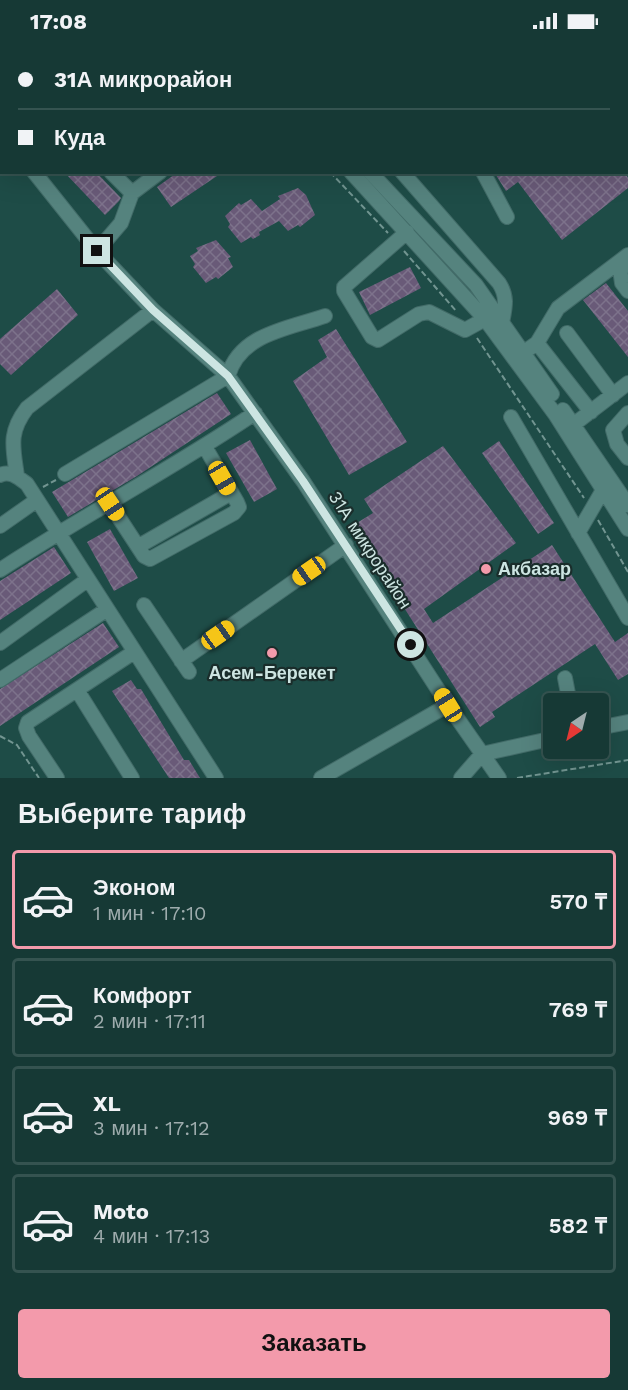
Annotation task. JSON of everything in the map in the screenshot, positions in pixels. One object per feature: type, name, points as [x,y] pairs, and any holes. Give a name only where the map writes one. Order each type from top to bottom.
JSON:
[{"type":"street","name":"31А микрорайон","points":[[36,174],[97,251],[153,310],[228,376],[346,545],[448,705],[499,778]]},
{"type":"street","points":[[113,174],[132,193]]},
{"type":"street","points":[[97,251],[121,223],[132,193],[157,174]]},
{"type":"street","points":[[353,174],[485,319],[555,414],[628,529]]},
{"type":"street","points":[[372,174],[476,285],[628,505]]},
{"type":"street","points":[[404,174],[506,293],[502,323]]},
{"type":"street","points":[[484,174],[507,217]]},
{"type":"street","points":[[407,232],[344,287],[344,291],[372,337],[378,340],[419,314],[429,312],[457,328],[471,329],[485,319]]},
{"type":"street","points":[[524,353],[537,343],[558,308],[625,261]]},
{"type":"street","points":[[625,261],[622,283],[628,291]]},
{"type":"street","points":[[153,310],[27,408],[16,422],[13,433],[17,476],[35,497],[56,533],[216,778]]},
{"type":"street","points":[[65,474],[228,376],[236,356],[251,341],[325,316]]},
{"type":"street","points":[[567,333],[613,395]]},
{"type":"street","points":[[537,343],[591,412]]},
{"type":"street","points":[[573,425],[628,383]]},
{"type":"street","points":[[0,570],[56,533],[110,504],[205,447],[255,413]]},
{"type":"street","points":[[628,413],[613,430],[617,444],[628,458]]},
{"type":"street","points":[[511,417],[628,618]]},
{"type":"street","points":[[598,459],[617,444]]},
{"type":"street","points":[[110,504],[144,556],[150,559],[234,513],[239,507],[205,447]]},
{"type":"street","points":[[0,475],[4,473],[17,476]]},
{"type":"street","points":[[578,533],[603,490]]},
{"type":"street","points":[[0,526],[35,497]]},
{"type":"street","points":[[144,605],[185,667],[346,545]]},
{"type":"street","points":[[0,643],[87,580]]},
{"type":"street","points":[[0,680],[106,610]]},
{"type":"street","points":[[57,778],[26,728],[28,722],[134,652]]},
{"type":"street","points":[[565,678],[568,693]]},
{"type":"street","points":[[77,690],[132,778]]},
{"type":"street","points":[[321,778],[448,705]]},
{"type":"street","points":[[609,726],[628,722]]},
{"type":"street","points":[[461,778],[482,754],[543,740]]},
{"type":"path","points":[[332,174],[395,241],[471,329],[592,509],[628,572]]},
{"type":"path","points":[[35,497],[65,474]]},
{"type":"path","points":[[0,736],[17,746],[39,778]]},
{"type":"path","points":[[518,778],[628,760]]},
{"type":"building","points":[[66,174],[98,174],[121,198],[105,215]]},
{"type":"building","points":[[175,174],[220,174],[171,207],[157,187]]},
{"type":"building","points":[[495,174],[626,174],[628,178],[628,188],[562,240],[518,182],[506,191]]},
{"type":"building","points":[[298,188],[306,195],[315,215],[300,227],[298,225],[288,231],[279,221],[259,232],[260,235],[241,243],[228,227],[230,224],[225,216],[239,203],[241,205],[251,199],[262,211],[280,199],[278,196]]},
{"type":"building","points":[[216,240],[231,257],[228,258],[233,267],[218,279],[216,277],[206,283],[193,267],[195,264],[190,256],[198,251],[196,248]]},
{"type":"building","points":[[410,267],[421,288],[370,315],[359,292]]},
{"type":"building","points":[[606,283],[628,311],[628,357],[583,300]]},
{"type":"building","points":[[57,289],[78,315],[11,375],[0,364],[0,339]]},
{"type":"building","points":[[336,329],[407,442],[349,475],[293,381],[327,357],[318,340]]},
{"type":"building","points":[[217,393],[231,414],[137,476],[68,517],[52,492]]},
{"type":"building","points":[[250,440],[277,489],[254,502],[226,453]]},
{"type":"building","points":[[499,441],[554,523],[538,534],[482,453]]},
{"type":"building","name":"Акбазар","points":[[443,446],[516,543],[424,609],[433,623],[552,545],[615,642],[628,633],[628,674],[618,680],[595,644],[492,712],[495,717],[480,727],[352,526],[373,513],[364,499]]},
{"type":"building","points":[[110,529],[138,578],[114,591],[87,542]]},
{"type":"building","points":[[54,547],[71,573],[0,620],[0,581]]},
{"type":"building","points":[[103,623],[119,647],[0,726],[0,689]]},
{"type":"building","points":[[131,680],[137,689],[141,689],[184,760],[189,760],[200,778],[169,778],[112,691]]},
{"type":"place","name":"Акбазар","points":[[486,569]]},
{"type":"place","name":"Асем-Берекет","points":[[272,653]]},
{"type":"route","points":[[97,251],[153,310],[228,376],[303,481],[411,645]]}]
